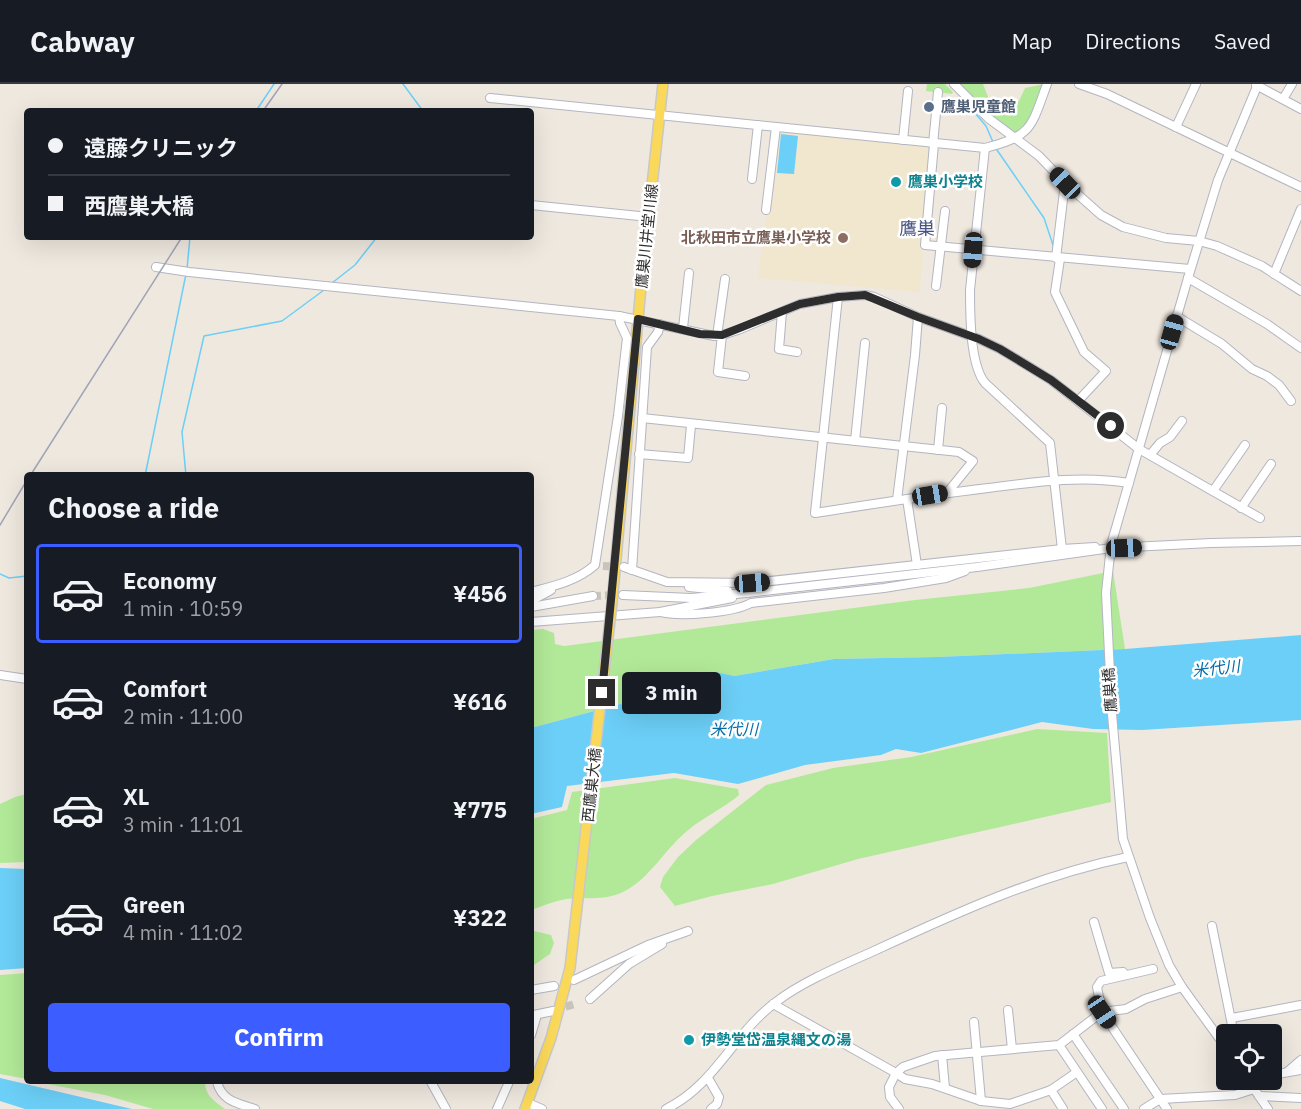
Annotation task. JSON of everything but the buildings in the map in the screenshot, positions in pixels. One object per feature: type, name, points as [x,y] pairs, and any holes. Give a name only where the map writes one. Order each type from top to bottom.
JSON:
[{"type":"main road","name":"鷹巣川井堂川線","points":[[612,603],[638,319],[663,84]]},
{"type":"main road","name":"西鷹巣大橋","points":[[526,1106],[551,1038],[570,968],[612,603]]},
{"type":"street","points":[[954,84],[988,118],[1039,156],[1101,215],[1123,227],[1166,238],[1199,241],[1262,266],[1301,291]]},
{"type":"street","points":[[490,98],[985,148],[1016,139],[1032,125],[1047,84]]},
{"type":"street","points":[[1079,84],[1107,94],[1301,188]]},
{"type":"street","points":[[1107,94],[1111,84]]},
{"type":"street","points":[[1176,127],[1196,84]]},
{"type":"street","points":[[1283,99],[1292,84]]},
{"type":"street","points":[[1257,85],[1301,109]]},
{"type":"street","name":"鷹巣橋","points":[[1216,1034],[1168,965],[1128,857],[1121,826],[1106,593],[1111,549],[1176,316],[1218,180],[1257,85]]},
{"type":"street","points":[[903,140],[908,91]]},
{"type":"street","points":[[938,92],[925,245],[1190,269]]},
{"type":"street","points":[[752,179],[758,125]]},
{"type":"street","points":[[766,210],[776,127]]},
{"type":"street","points":[[985,148],[973,250],[970,312],[976,366],[980,376],[1050,443],[1062,549]]},
{"type":"street","points":[[1065,183],[1055,292],[1084,352],[1106,371],[1078,401]]},
{"type":"street","points":[[534,205],[649,217]]},
{"type":"street","points":[[1274,274],[1301,208]]},
{"type":"street","points":[[936,286],[945,211]]},
{"type":"street","points":[[156,267],[619,316],[683,328],[700,334],[720,335],[800,304],[865,295],[1000,349],[1026,364],[1078,401],[1139,449],[1260,518]]},
{"type":"street","points":[[683,328],[689,273]]},
{"type":"street","points":[[1188,278],[1267,324],[1301,348]]},
{"type":"street","points":[[725,279],[718,372],[745,376]]},
{"type":"street","points":[[838,297],[815,513],[1055,479],[1107,479],[1129,483]]},
{"type":"street","points":[[782,312],[779,349],[797,352]]},
{"type":"street","points":[[534,599],[599,565],[627,338],[619,316]]},
{"type":"street","points":[[1176,316],[1222,344],[1252,369],[1267,376],[1291,401]]},
{"type":"street","points":[[897,500],[918,317]]},
{"type":"street","points":[[660,324],[658,332],[647,348],[628,568],[679,586],[747,593]]},
{"type":"street","points":[[855,441],[865,343]]},
{"type":"street","points":[[938,450],[942,408]]},
{"type":"street","points":[[642,418],[959,452],[973,461],[947,493]]},
{"type":"street","points":[[1150,455],[1160,443],[1170,437],[1182,421]]},
{"type":"street","points":[[639,454],[688,458],[691,425]]},
{"type":"street","points":[[1214,490],[1245,445]]},
{"type":"street","points":[[1241,508],[1271,464]]},
{"type":"street","points":[[907,499],[917,565]]},
{"type":"street","points":[[668,582],[752,583],[1062,549],[1301,541]]},
{"type":"street","points":[[623,595],[692,598],[747,593],[1111,549]]},
{"type":"street","points":[[660,612],[672,615],[741,609],[751,603],[884,588],[946,578],[976,567]]},
{"type":"street","points":[[534,591],[566,582]]},
{"type":"street","points":[[534,622],[660,612],[747,593]]},
{"type":"street","points":[[534,606],[593,596]]},
{"type":"street","points":[[0,675],[24,679]]},
{"type":"street","points":[[666,1109],[693,1092],[708,1078],[732,1046],[773,1004],[840,967],[985,901],[1036,881],[1128,857]]},
{"type":"street","points":[[1094,922],[1109,973],[1153,969]]},
{"type":"street","points":[[1212,926],[1233,1024]]},
{"type":"street","points":[[574,980],[648,945],[688,931],[629,964],[590,999]]},
{"type":"street","points":[[1167,1109],[1102,1012],[1097,987],[1101,981],[1168,965]]},
{"type":"street","points":[[534,989],[554,986]]},
{"type":"street","points":[[899,1109],[890,1097],[889,1087],[896,1073],[903,1067],[942,1055],[1059,1045],[1102,1012],[1126,1009],[1145,999],[1182,987]]},
{"type":"street","points":[[773,1004],[905,1080],[945,1088],[981,1101],[1010,1104],[1051,1090],[1077,1072]]},
{"type":"street","points":[[1232,1018],[1301,1005]]},
{"type":"street","points":[[1008,1010],[1012,1049]]},
{"type":"street","points":[[534,1015],[553,1011]]},
{"type":"street","points":[[974,1022],[981,1101]]},
{"type":"street","points":[[1073,1034],[1124,1109]]},
{"type":"street","points":[[1059,1045],[1102,1109]]},
{"type":"street","points":[[942,1055],[945,1088]]},
{"type":"street","points":[[1286,1072],[1301,1060]]},
{"type":"street","points":[[1282,1073],[1301,1070]]},
{"type":"street","points":[[708,1078],[719,1097],[717,1104],[711,1109]]},
{"type":"street","points":[[218,1084],[225,1098],[255,1109]]},
{"type":"street","points":[[432,1084],[446,1109]]},
{"type":"street","points":[[496,1109],[508,1084]]},
{"type":"street","points":[[1051,1090],[1060,1108]]},
{"type":"street","points":[[1257,1092],[1268,1109]]},
{"type":"street","points":[[1144,1109],[1160,1099],[1257,1092],[1301,1098]]},
{"type":"street","points":[[526,1106],[542,1109]]},
{"type":"shaded area","name":"北秋田市立鷹巣小学校","points":[[777,130],[931,146],[925,198],[920,292],[758,278]]},
{"type":"green space","points":[[927,84],[945,84],[953,92],[952,94],[926,91]]},
{"type":"green space","points":[[960,84],[983,84],[989,99],[993,100],[1002,115],[1006,112],[1008,104],[1014,105],[1019,101],[1025,88],[1044,84],[1031,121],[1015,135],[989,116]]},
{"type":"green space","points":[[1113,571],[1125,649],[834,659],[734,676],[716,672],[662,682],[624,703],[534,727],[534,630],[543,629],[554,633],[555,644],[564,646],[915,600],[1029,588]]},
{"type":"green space","points":[[1037,729],[1107,733],[1111,802],[858,859],[773,884],[675,906],[660,887],[663,877],[678,857],[766,785],[833,768],[911,757]]},
{"type":"green space","points":[[675,778],[738,789],[739,795],[687,831],[650,871],[625,891],[603,897],[566,899],[534,909],[534,818],[567,810],[572,792]]},
{"type":"green space","points":[[24,795],[24,862],[0,863],[0,804]]},
{"type":"green space","points":[[534,931],[551,935],[554,943],[550,954],[534,965]]},
{"type":"green space","points":[[24,973],[24,1078],[0,1074],[0,975]]},
{"type":"green space","points":[[47,1084],[205,1084],[208,1094],[225,1109],[153,1109],[105,1095]]},
{"type":"water","points":[[781,134],[798,136],[794,174],[777,173]]},
{"type":"water","name":"米代川","points":[[1301,635],[1301,720],[1142,730],[1093,729],[1042,722],[921,753],[896,749],[881,755],[805,765],[738,784],[674,773],[567,786],[562,807],[534,813],[534,727],[624,703],[662,682],[693,674],[716,672],[734,676],[834,659],[1125,649]]},
{"type":"water","points":[[0,868],[24,869],[24,968],[0,970]]},
{"type":"water","points":[[0,1078],[132,1109],[25,1109],[0,1101]]},
{"type":"waterway","points":[[258,108],[274,84]]},
{"type":"waterway","points":[[403,84],[421,108]]},
{"type":"waterway","points":[[958,93],[986,126],[993,142]]},
{"type":"waterway","points":[[997,150],[1044,218],[1054,248]]},
{"type":"waterway","points":[[187,269],[190,240]]},
{"type":"waterway","points":[[332,283],[355,265],[375,240]]},
{"type":"waterway","points":[[146,472],[186,274]]},
{"type":"waterway","points":[[186,472],[182,432],[204,336],[282,321],[324,290]]},
{"type":"waterway","points":[[0,574],[9,578],[24,576]]},
{"type":"tunnel","points":[[603,566],[620,567]]},
{"type":"tunnel","points":[[593,596],[616,595]]},
{"type":"tunnel","points":[[554,1010],[575,1004]]},
{"type":"railway","points":[[265,108],[282,84]]},
{"type":"railway","points":[[33,472],[180,240]]},
{"type":"railway","points":[[0,525],[24,485]]},
{"type":"place","name":"鷹巣児童館","points":[[929,107]]},
{"type":"place","name":"鷹巣小学校","points":[[896,182]]},
{"type":"place","name":"北秋田市立鷹巣小学校","points":[[843,238]]},
{"type":"place","name":"伊勢堂岱温泉縄文の湯","points":[[689,1040]]},
{"type":"district","name":"鷹巣","points":[[917,229]]},
{"type":"route","points":[[602,693],[638,319],[714,336],[738,330],[800,304],[838,297],[865,295],[874,297],[1000,349],[1051,380],[1111,426]]}]
